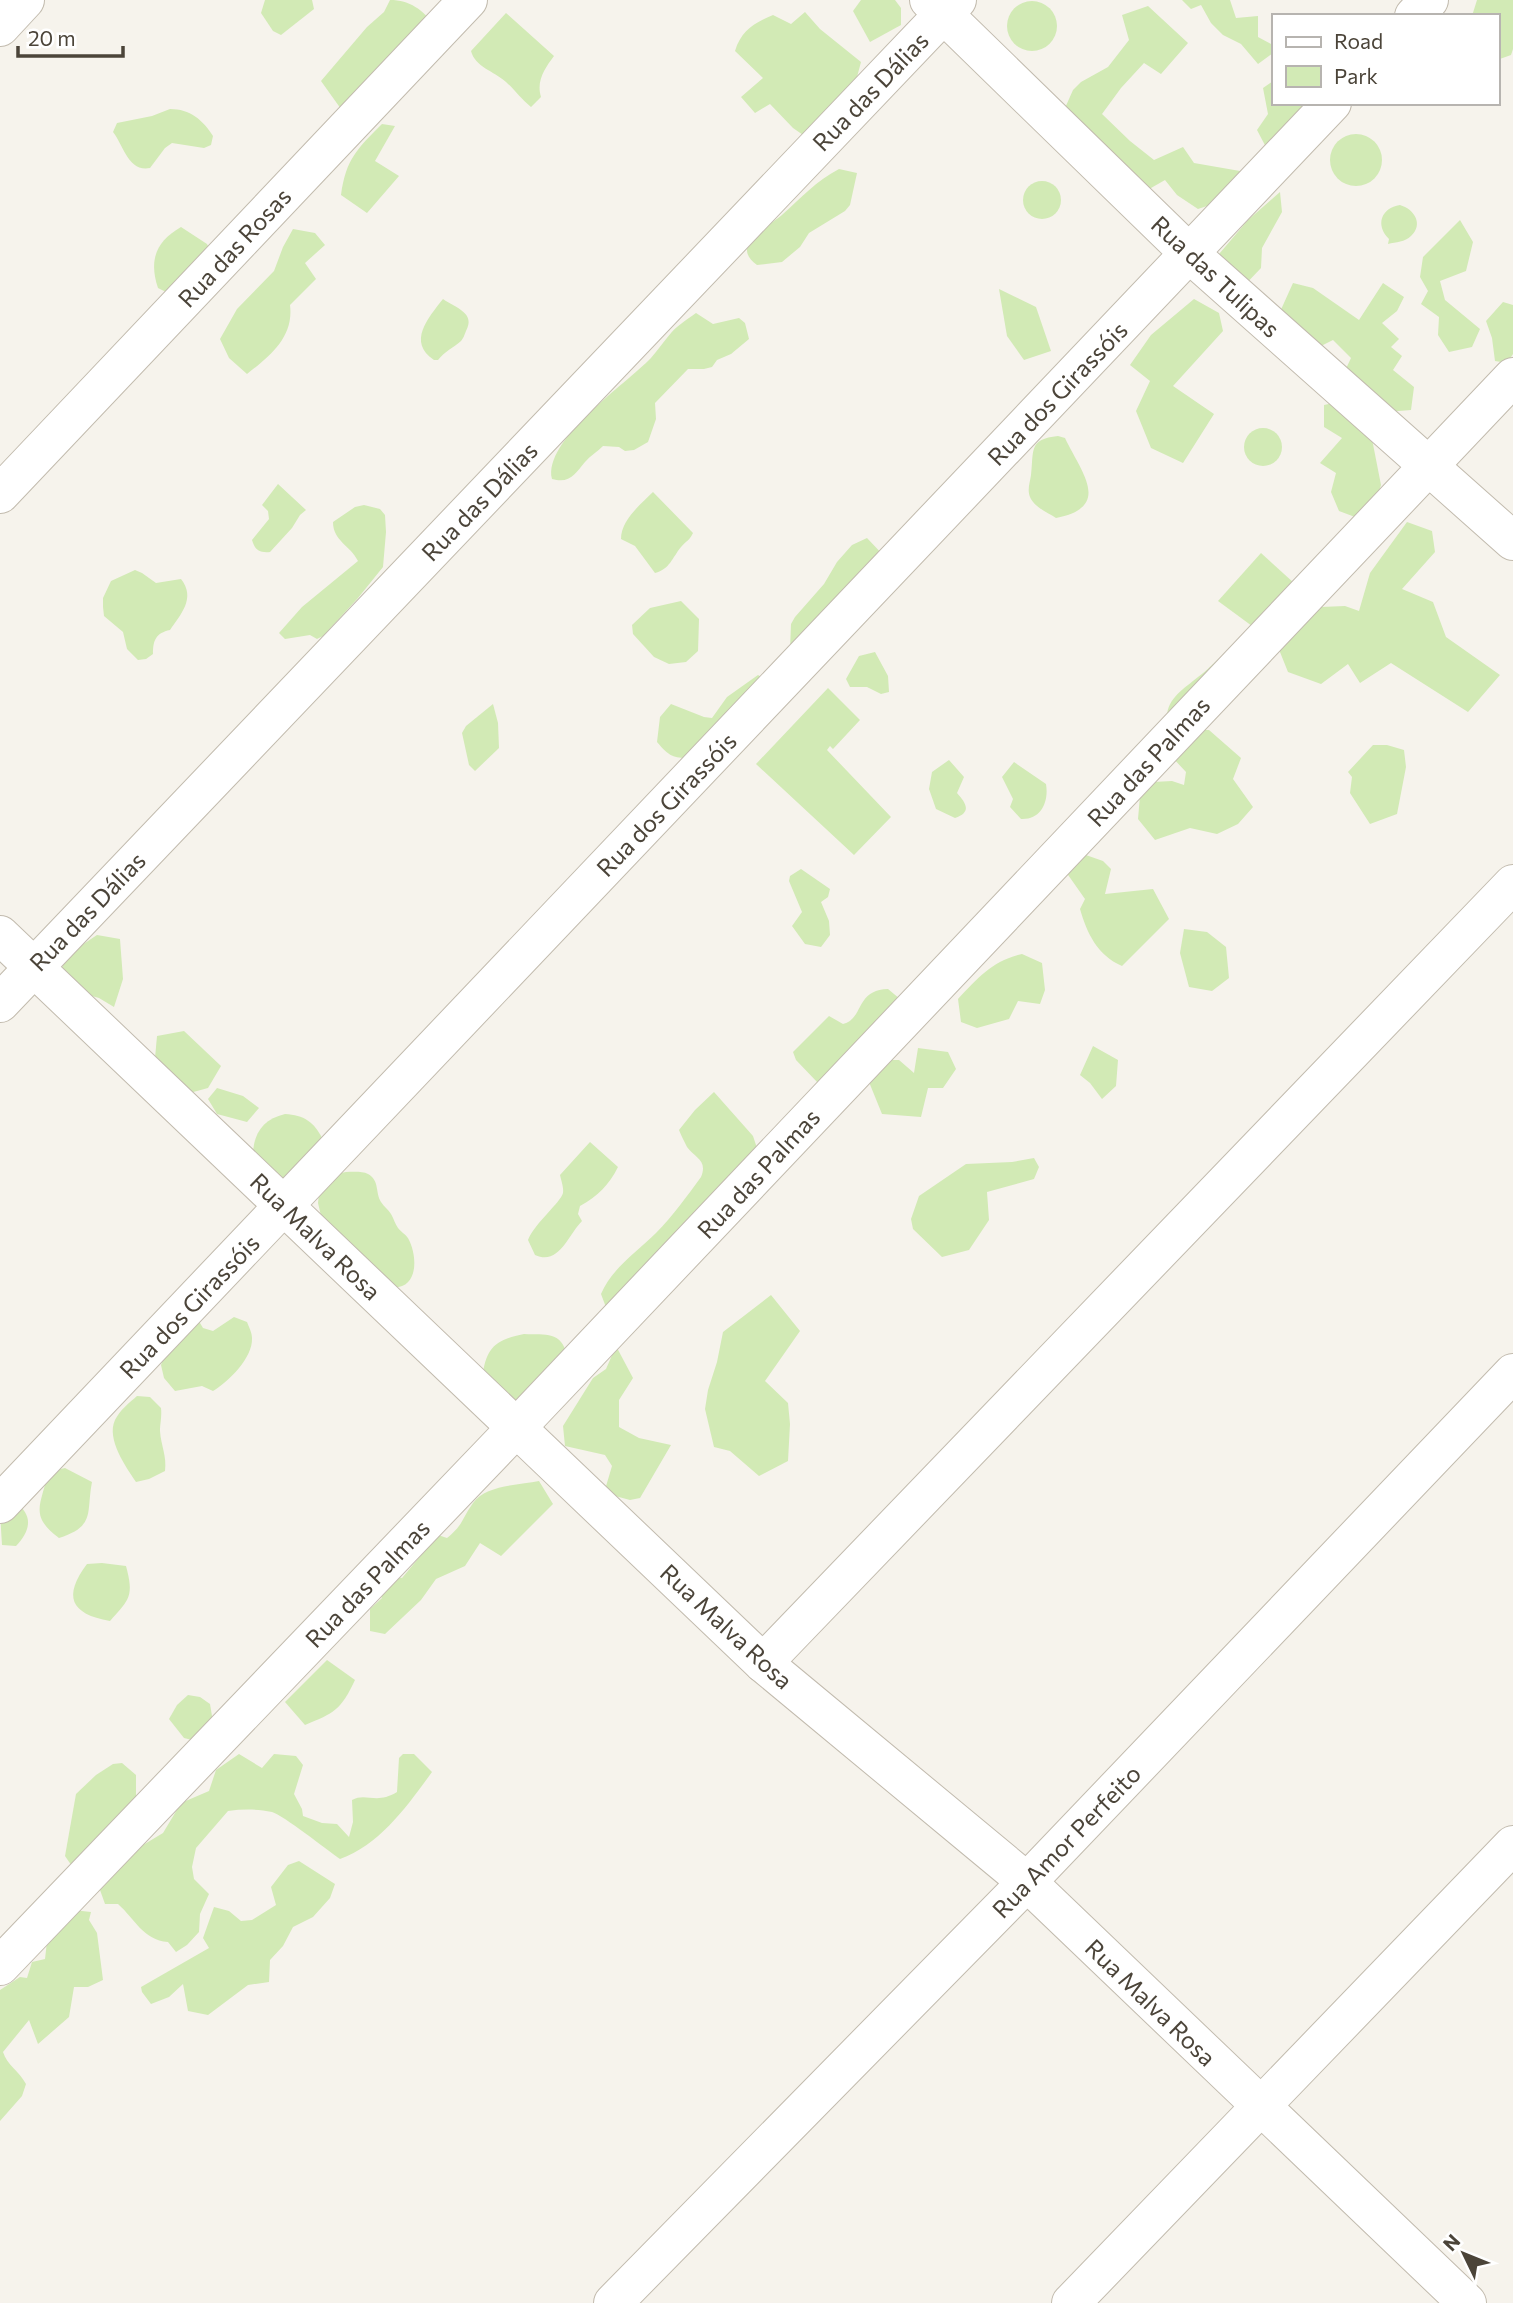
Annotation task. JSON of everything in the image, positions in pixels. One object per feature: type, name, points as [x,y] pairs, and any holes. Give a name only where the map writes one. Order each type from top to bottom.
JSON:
[{"type":"street","points":[[0,27],[25,0]]},
{"type":"street","name":"Rua das Rosas","points":[[0,494],[468,0]]},
{"type":"street","points":[[1416,14],[1429,0]]},
{"type":"street","name":"Rua das Tulipas","points":[[943,5],[1190,254],[1513,541]]},
{"type":"street","name":"Rua das Dálias","points":[[0,1003],[943,5]]},
{"type":"street","name":"Rua dos Girassóis","points":[[0,1504],[1330,105]]},
{"type":"street","name":"Rua das Palmas","points":[[0,1966],[517,1427],[1513,377]]},
{"type":"street","points":[[763,1662],[1513,884]]},
{"type":"street","name":"Rua Malva Rosa","points":[[0,935],[763,1662],[1027,1882],[1466,2303]]},
{"type":"street","name":"Rua Amor Perfeito","points":[[613,2303],[1027,1882],[1513,1373]]},
{"type":"street","points":[[1071,2303],[1513,1845]]},
{"type":"green space","points":[[265,0],[312,0],[314,9],[281,35],[273,31],[261,13]]},
{"type":"green space","points":[[390,0],[415,7],[434,25],[346,116],[321,81],[367,27],[384,12]]},
{"type":"green space","points":[[861,0],[895,0],[901,8],[901,25],[870,42],[853,11]]},
{"type":"green space","points":[[1182,0],[1230,0],[1236,18],[1258,16],[1258,37],[1272,44],[1272,54],[1258,64],[1241,44],[1223,35],[1211,23],[1201,5],[1191,9]]},
{"type":"green space","points":[[1477,0],[1513,0],[1511,55],[1499,59],[1499,14],[1473,14]]},
{"type":"green space","points":[[1032,1],[1049,9],[1057,26],[1049,43],[1032,51],[1015,43],[1007,26],[1015,9]]},
{"type":"green space","points":[[1148,6],[1188,43],[1161,74],[1144,63],[1102,114],[1154,160],[1183,147],[1194,163],[1240,171],[1234,197],[1198,209],[1177,195],[1165,180],[1144,192],[1061,117],[1073,90],[1081,82],[1108,67],[1129,40],[1122,15]]},
{"type":"green space","points":[[805,12],[820,29],[861,62],[853,92],[806,137],[793,128],[770,104],[755,113],[741,97],[763,78],[735,51],[745,33],[760,21],[773,15],[791,24]]},
{"type":"green space","points":[[506,13],[554,56],[541,80],[541,97],[531,107],[506,82],[476,61],[471,51]]},
{"type":"green space","points":[[1272,82],[1272,105],[1317,105],[1268,151],[1257,130],[1268,114],[1263,88]]},
{"type":"green space","points":[[170,109],[190,113],[200,120],[213,136],[211,145],[204,148],[172,143],[150,168],[136,166],[127,157],[113,132],[117,123],[152,116]]},
{"type":"green space","points":[[382,124],[395,126],[375,161],[399,176],[367,213],[341,195],[343,183],[354,155]]},
{"type":"green space","points":[[1356,134],[1366,136],[1374,142],[1380,150],[1380,170],[1374,178],[1366,184],[1356,186],[1346,184],[1338,178],[1332,170],[1330,160],[1332,150],[1338,142],[1346,136]]},
{"type":"green space","points":[[839,169],[857,173],[850,205],[845,211],[809,233],[800,247],[782,262],[757,265],[749,257],[747,250],[754,236],[816,184]]},
{"type":"green space","points":[[1042,181],[1055,187],[1061,200],[1055,213],[1042,219],[1029,213],[1023,200],[1029,187]]},
{"type":"green space","points":[[1280,192],[1282,212],[1262,248],[1261,268],[1241,289],[1208,267],[1248,220]]},
{"type":"green space","points":[[1400,205],[1413,213],[1417,227],[1409,238],[1388,244],[1389,239],[1382,228],[1382,218],[1388,210]]},
{"type":"green space","points":[[1460,220],[1473,242],[1466,271],[1440,281],[1445,300],[1480,329],[1472,347],[1449,352],[1438,335],[1439,317],[1421,304],[1428,291],[1420,277],[1423,257]]},
{"type":"green space","points":[[181,227],[207,244],[211,252],[166,292],[158,288],[154,261],[165,239]]},
{"type":"green space","points":[[293,229],[315,233],[325,245],[305,263],[316,279],[290,305],[288,327],[279,345],[247,374],[229,358],[220,339],[237,309],[274,271]]},
{"type":"green space","points":[[1293,283],[1313,288],[1359,320],[1383,283],[1404,297],[1397,311],[1382,323],[1399,339],[1391,347],[1402,356],[1393,370],[1414,387],[1411,410],[1374,413],[1342,377],[1351,358],[1333,340],[1309,352],[1279,314]]},
{"type":"green space","points":[[999,289],[1036,307],[1051,351],[1024,360],[1007,336]]},
{"type":"green space","points":[[443,299],[467,315],[468,325],[461,341],[438,360],[434,360],[426,353],[421,338],[426,322]]},
{"type":"green space","points":[[1194,299],[1219,313],[1223,331],[1173,386],[1214,414],[1183,463],[1151,448],[1136,411],[1150,381],[1130,365],[1151,335]]},
{"type":"green space","points":[[1503,302],[1513,305],[1513,354],[1507,363],[1495,361],[1492,338],[1486,321]]},
{"type":"green space","points":[[696,313],[713,324],[739,318],[745,323],[749,339],[731,354],[717,360],[712,367],[688,369],[655,403],[656,419],[648,442],[634,450],[625,451],[619,447],[603,446],[572,477],[552,479],[553,464],[560,447],[573,430],[651,358],[674,330]]},
{"type":"green space","points":[[1352,399],[1372,439],[1381,485],[1374,507],[1363,520],[1339,511],[1331,492],[1336,473],[1320,463],[1342,438],[1324,427],[1324,405]]},
{"type":"green space","points":[[1263,428],[1276,434],[1282,447],[1276,460],[1263,466],[1250,460],[1244,447],[1250,434]]},
{"type":"green space","points":[[1058,436],[1065,438],[1084,475],[1088,497],[1084,506],[1073,513],[1056,518],[1034,504],[1029,489],[1034,448],[1042,440]]},
{"type":"green space","points":[[278,484],[306,510],[270,552],[263,552],[256,548],[252,540],[269,519],[268,511],[262,505]]},
{"type":"green space","points":[[653,492],[693,533],[667,566],[655,573],[635,546],[621,539],[628,519]]},
{"type":"green space","points":[[364,505],[380,509],[385,515],[383,567],[323,636],[317,639],[310,635],[285,639],[279,633],[302,607],[358,561],[336,534],[333,522],[355,507]]},
{"type":"green space","points":[[1407,522],[1432,531],[1435,552],[1402,589],[1433,602],[1446,637],[1500,675],[1468,712],[1391,663],[1360,683],[1348,664],[1321,684],[1288,672],[1276,642],[1321,607],[1345,606],[1359,611],[1370,573]]},
{"type":"green space","points":[[867,538],[885,557],[790,650],[791,624],[795,617],[824,584],[837,562],[852,545]]},
{"type":"green space","points":[[1261,553],[1294,583],[1252,626],[1218,601]]},
{"type":"green space","points":[[135,570],[156,583],[181,579],[187,593],[185,606],[170,630],[156,638],[153,654],[138,660],[127,649],[123,632],[104,616],[103,607],[103,598],[111,581]]},
{"type":"green space","points":[[681,601],[699,619],[698,651],[686,662],[669,664],[654,657],[633,634],[632,625],[650,608]]},
{"type":"green space","points":[[875,652],[888,676],[889,692],[881,694],[867,687],[850,687],[846,679],[859,656]]},
{"type":"green space","points":[[1225,654],[1167,717],[1170,704],[1178,694]]},
{"type":"green space","points":[[758,675],[765,679],[699,758],[675,757],[657,742],[660,717],[671,704],[712,718],[727,697]]},
{"type":"green space","points":[[828,688],[860,720],[833,749],[830,746],[827,750],[891,817],[854,855],[756,764]]},
{"type":"green space","points":[[493,704],[498,723],[499,748],[475,771],[469,765],[462,733],[466,726]]},
{"type":"green space","points":[[1183,730],[1209,730],[1241,758],[1233,779],[1253,807],[1238,824],[1217,834],[1190,828],[1155,840],[1138,819],[1140,796],[1153,782],[1172,781],[1184,785],[1186,772],[1172,757]]},
{"type":"green space","points":[[1373,745],[1387,745],[1404,750],[1406,767],[1397,814],[1370,824],[1350,793],[1352,777],[1348,772]]},
{"type":"green space","points":[[949,760],[964,777],[957,793],[965,803],[966,810],[955,818],[936,809],[929,789],[932,772]]},
{"type":"green space","points":[[1014,762],[1046,784],[1042,809],[1028,819],[1021,819],[1010,807],[1013,799],[1002,777]]},
{"type":"green space","points":[[1083,854],[1103,861],[1111,869],[1105,894],[1153,889],[1169,919],[1122,966],[1106,956],[1094,942],[1080,909],[1085,899],[1066,872]]},
{"type":"green space","points":[[801,869],[830,889],[828,897],[821,902],[829,921],[830,935],[821,947],[805,944],[792,926],[802,912],[789,881],[790,876]]},
{"type":"green space","points":[[1184,929],[1207,932],[1226,947],[1229,978],[1212,991],[1189,987],[1180,953]]},
{"type":"green space","points":[[97,935],[120,939],[123,979],[114,1007],[99,998],[81,993],[62,970],[64,957]]},
{"type":"green space","points":[[1022,954],[1042,963],[1045,990],[1040,1004],[1018,1001],[1009,1019],[977,1028],[961,1022],[958,999],[994,966]]},
{"type":"green space","points":[[888,989],[900,999],[818,1083],[796,1060],[793,1052],[829,1016],[843,1024],[850,1021],[870,994]]},
{"type":"green space","points":[[184,1031],[221,1066],[208,1088],[186,1094],[154,1069],[157,1036]]},
{"type":"green space","points":[[1093,1046],[1118,1060],[1116,1086],[1102,1099],[1080,1075]]},
{"type":"green space","points":[[918,1048],[948,1052],[956,1069],[943,1088],[928,1088],[921,1117],[882,1114],[869,1082],[884,1060],[899,1060],[914,1073]]},
{"type":"green space","points":[[217,1088],[243,1096],[259,1108],[247,1122],[217,1114],[208,1099]]},
{"type":"green space","points":[[714,1092],[753,1136],[758,1151],[607,1310],[601,1294],[612,1276],[680,1206],[701,1177],[702,1163],[687,1147],[679,1130]]},
{"type":"green space","points":[[285,1114],[308,1120],[322,1138],[283,1184],[253,1153],[255,1139],[266,1123]]},
{"type":"green space","points":[[590,1142],[618,1167],[602,1190],[580,1206],[578,1214],[582,1221],[557,1253],[543,1257],[535,1255],[528,1240],[563,1193],[560,1175]]},
{"type":"green space","points":[[1034,1158],[1039,1167],[1034,1179],[987,1192],[989,1220],[969,1250],[942,1257],[913,1229],[911,1219],[919,1196],[966,1164]]},
{"type":"green space","points":[[363,1172],[372,1177],[381,1202],[408,1238],[414,1264],[411,1279],[406,1284],[390,1287],[322,1220],[319,1194],[336,1174]]},
{"type":"green space","points":[[771,1295],[800,1331],[765,1381],[788,1403],[788,1461],[759,1476],[730,1451],[714,1447],[705,1409],[723,1332]]},
{"type":"green space","points":[[234,1317],[247,1322],[252,1336],[251,1346],[239,1369],[213,1391],[202,1386],[175,1391],[164,1378],[161,1365],[178,1323],[197,1318],[203,1328],[213,1331]]},
{"type":"green space","points":[[524,1334],[557,1338],[565,1348],[567,1356],[526,1410],[482,1379],[486,1360],[493,1347],[505,1339]]},
{"type":"green space","points":[[616,1346],[633,1378],[619,1400],[619,1427],[639,1438],[671,1445],[640,1498],[630,1500],[604,1493],[612,1466],[605,1455],[565,1446],[563,1426],[593,1378],[606,1369]]},
{"type":"green space","points":[[137,1396],[150,1397],[161,1408],[160,1431],[165,1471],[136,1482],[118,1453],[113,1428],[119,1413]]},
{"type":"green space","points":[[65,1468],[92,1482],[89,1510],[84,1523],[79,1529],[59,1538],[43,1522],[40,1508],[48,1472]]},
{"type":"green space","points":[[539,1481],[553,1504],[501,1556],[480,1543],[465,1566],[436,1579],[421,1600],[385,1634],[370,1631],[370,1609],[382,1598],[376,1589],[392,1576],[402,1578],[438,1535],[447,1538],[453,1533],[478,1497],[494,1489]]},
{"type":"green space","points":[[16,1503],[26,1513],[27,1529],[16,1546],[2,1545],[0,1512]]},
{"type":"green space","points":[[87,1564],[126,1566],[130,1584],[126,1602],[110,1621],[86,1614],[75,1602],[73,1594],[79,1575]]},
{"type":"green space","points":[[327,1660],[355,1680],[336,1709],[305,1725],[285,1702]]},
{"type":"green space","points":[[188,1695],[200,1697],[210,1704],[213,1722],[192,1740],[184,1738],[169,1719],[177,1705]]},
{"type":"green space","points":[[239,1754],[262,1768],[274,1754],[296,1756],[303,1765],[294,1794],[303,1816],[322,1823],[337,1824],[349,1837],[353,1822],[352,1800],[362,1797],[383,1798],[397,1792],[399,1758],[403,1754],[414,1754],[432,1772],[392,1823],[368,1844],[340,1859],[272,1812],[228,1811],[196,1848],[192,1867],[194,1879],[209,1894],[200,1914],[199,1932],[176,1952],[168,1942],[146,1933],[118,1904],[105,1904],[100,1890],[143,1845],[163,1833],[181,1803],[209,1791],[216,1770]]},
{"type":"green space","points":[[122,1763],[136,1775],[136,1811],[76,1872],[65,1856],[76,1794],[96,1775],[113,1764]]},
{"type":"green space","points":[[299,1861],[335,1884],[330,1898],[313,1917],[293,1927],[283,1946],[270,1960],[269,1982],[248,1985],[208,2015],[188,2011],[183,1984],[169,1997],[151,2004],[141,1987],[209,1948],[203,1938],[214,1907],[229,1911],[241,1921],[252,1920],[276,1905],[271,1887],[288,1865]]},
{"type":"green space","points":[[73,1910],[91,1912],[89,1920],[97,1933],[103,1980],[88,1987],[74,1987],[69,2017],[38,2044],[29,2020],[3,2052],[26,2084],[22,2096],[0,2121],[0,1990],[20,1977],[27,1978],[32,1962],[45,1959],[48,1933]]}]
